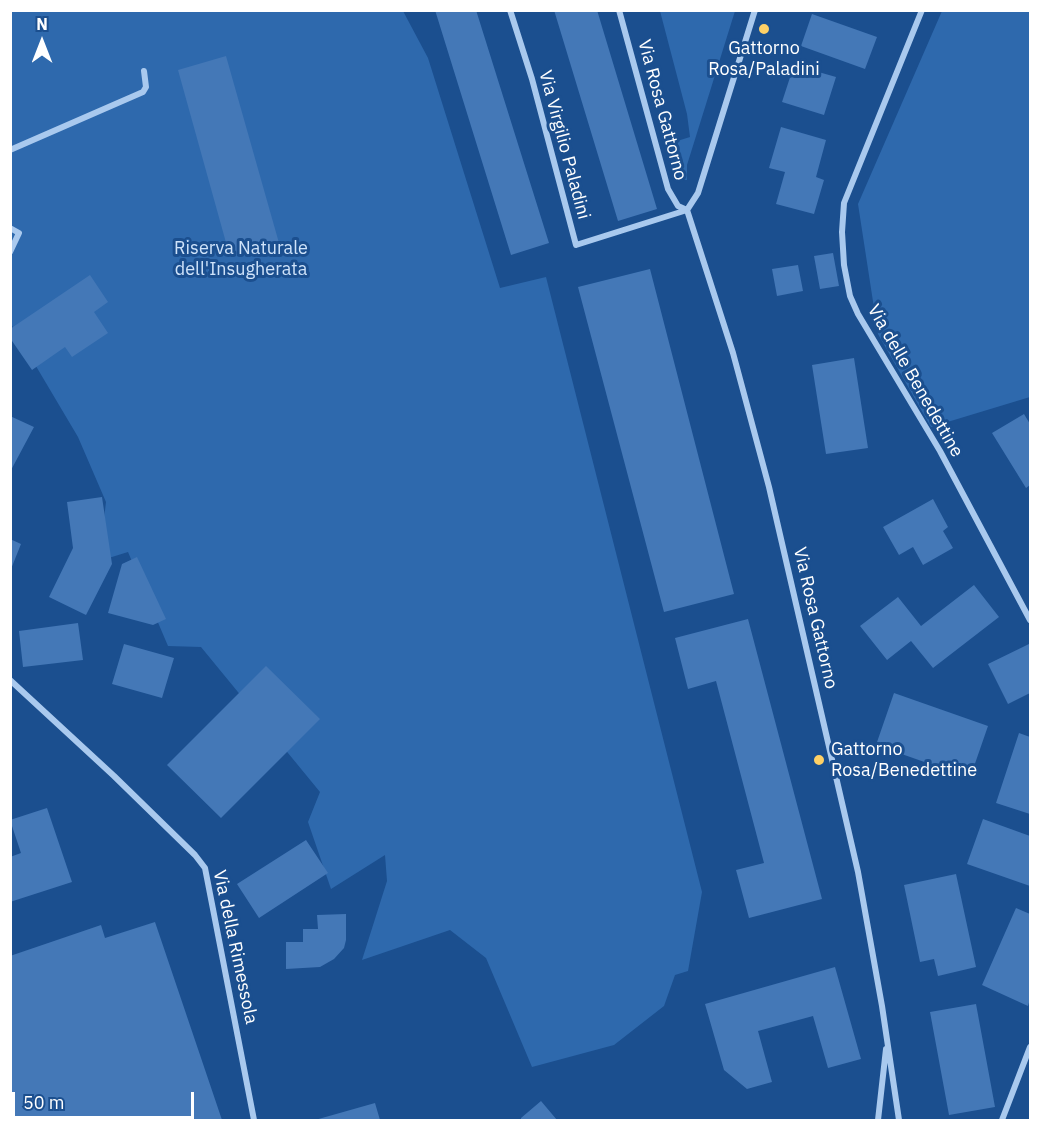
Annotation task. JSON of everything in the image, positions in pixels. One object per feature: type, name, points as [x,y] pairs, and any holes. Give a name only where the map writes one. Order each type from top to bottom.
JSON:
[{"type":"street","name":"Via Virgilio Paladini","points":[[510,10],[532,79],[576,245],[687,210]]},
{"type":"street","name":"Via Rosa Gattorno","points":[[619,10],[668,189],[678,206],[687,210],[732,352],[788,564],[858,872],[899,1120]]},
{"type":"street","name":"Via Rosa Gattorno","points":[[687,210],[698,193],[754,10]]},
{"type":"street","name":"Via delle Benedettine","points":[[922,10],[857,165],[844,203],[842,232],[844,265],[850,296],[858,314],[940,451],[1030,620]]},
{"type":"street","points":[[10,150],[143,92],[146,87],[144,71]]},
{"type":"street","points":[[10,228],[19,233],[10,252]]},
{"type":"street","name":"Via della Rimessola","points":[[10,680],[114,776],[195,855],[205,868],[254,1120]]},
{"type":"street","name":"Via Rosa Gattorno","points":[[878,1120],[887,1040]]},
{"type":"street","points":[[1002,1120],[1030,1047]]},
{"type":"green space","name":"Riserva Naturale dell'Insugherata","points":[[11,11],[403,11],[428,58],[500,288],[546,277],[702,892],[688,971],[675,975],[664,1006],[614,1045],[532,1067],[486,958],[450,930],[362,960],[387,881],[385,855],[331,889],[308,822],[320,792],[201,647],[168,646],[128,552],[99,561],[106,502],[78,437],[11,324]]},
{"type":"green space","points":[[660,11],[735,11],[687,165],[687,180],[681,180],[674,142],[690,137],[687,114]]},
{"type":"green space","points":[[942,11],[1030,11],[1030,397],[931,427],[878,334],[858,204]]},
{"type":"building","points":[[435,10],[476,10],[549,243],[511,255]]},
{"type":"building","points":[[554,10],[597,10],[657,209],[618,221]]},
{"type":"building","points":[[812,14],[877,37],[865,69],[801,46]]},
{"type":"building","points":[[226,56],[279,243],[230,257],[178,70]]},
{"type":"building","points":[[794,65],[836,77],[824,115],[782,102]]},
{"type":"building","points":[[781,127],[826,140],[816,177],[824,180],[814,214],[776,204],[785,172],[769,168]]},
{"type":"building","points":[[833,253],[839,286],[820,289],[814,256]]},
{"type":"building","points":[[798,265],[803,291],[777,296],[772,269]]},
{"type":"building","points":[[650,269],[734,594],[664,612],[578,287]]},
{"type":"building","points":[[90,275],[108,302],[94,312],[108,333],[72,357],[65,347],[32,370],[10,338],[10,329]]},
{"type":"building","points":[[854,358],[868,448],[826,454],[812,365]]},
{"type":"building","points":[[1024,414],[1030,424],[1030,485],[1026,488],[992,433]]},
{"type":"building","points":[[10,416],[34,427],[10,472]]},
{"type":"building","points":[[102,497],[112,564],[86,615],[49,597],[73,548],[67,502]]},
{"type":"building","points":[[933,499],[948,527],[943,531],[953,548],[923,565],[913,547],[899,555],[883,527]]},
{"type":"building","points":[[10,539],[21,544],[11,569],[10,569]]},
{"type":"building","points":[[137,557],[166,619],[153,625],[108,613],[122,564]]},
{"type":"building","points":[[974,585],[999,617],[933,668],[911,641],[887,660],[860,626],[898,597],[921,626]]},
{"type":"building","points":[[748,619],[822,899],[749,918],[736,870],[764,863],[716,681],[688,689],[675,638]]},
{"type":"building","points":[[78,623],[83,660],[23,667],[19,631]]},
{"type":"building","points":[[124,644],[174,658],[162,698],[112,684]]},
{"type":"building","points":[[1029,644],[1030,693],[1008,704],[988,664]]},
{"type":"building","points":[[266,666],[320,719],[221,818],[167,765]]},
{"type":"building","points":[[894,693],[988,726],[970,778],[876,745]]},
{"type":"building","points":[[1019,733],[1030,737],[1030,814],[996,803]]},
{"type":"building","points":[[47,808],[72,882],[10,902],[10,857],[21,853],[10,820]]},
{"type":"building","points":[[983,819],[1030,836],[1030,886],[967,864]]},
{"type":"building","points":[[306,840],[328,873],[259,918],[237,884]]},
{"type":"building","points":[[956,874],[976,967],[938,976],[934,959],[920,962],[904,885]]},
{"type":"building","points":[[1016,908],[1030,914],[1030,999],[1028,1006],[982,985]]},
{"type":"building","points":[[346,914],[344,948],[334,959],[320,967],[286,969],[286,942],[303,942],[303,929],[318,929],[317,915]]},
{"type":"building","points":[[155,922],[222,1120],[10,1120],[10,956],[101,925],[105,938]]},
{"type":"building","points":[[835,967],[861,1059],[828,1068],[813,1016],[758,1031],[772,1082],[747,1089],[724,1070],[705,1004]]},
{"type":"building","points":[[976,1004],[995,1107],[949,1115],[930,1012]]},
{"type":"building","points":[[541,1101],[557,1120],[521,1120],[521,1118]]},
{"type":"building","points":[[375,1103],[380,1120],[315,1120]]},
{"type":"place","name":"Gattorno Rosa/Paladini","points":[[764,29]]},
{"type":"place","name":"Gattorno Rosa/Benedettine","points":[[819,760]]}]
